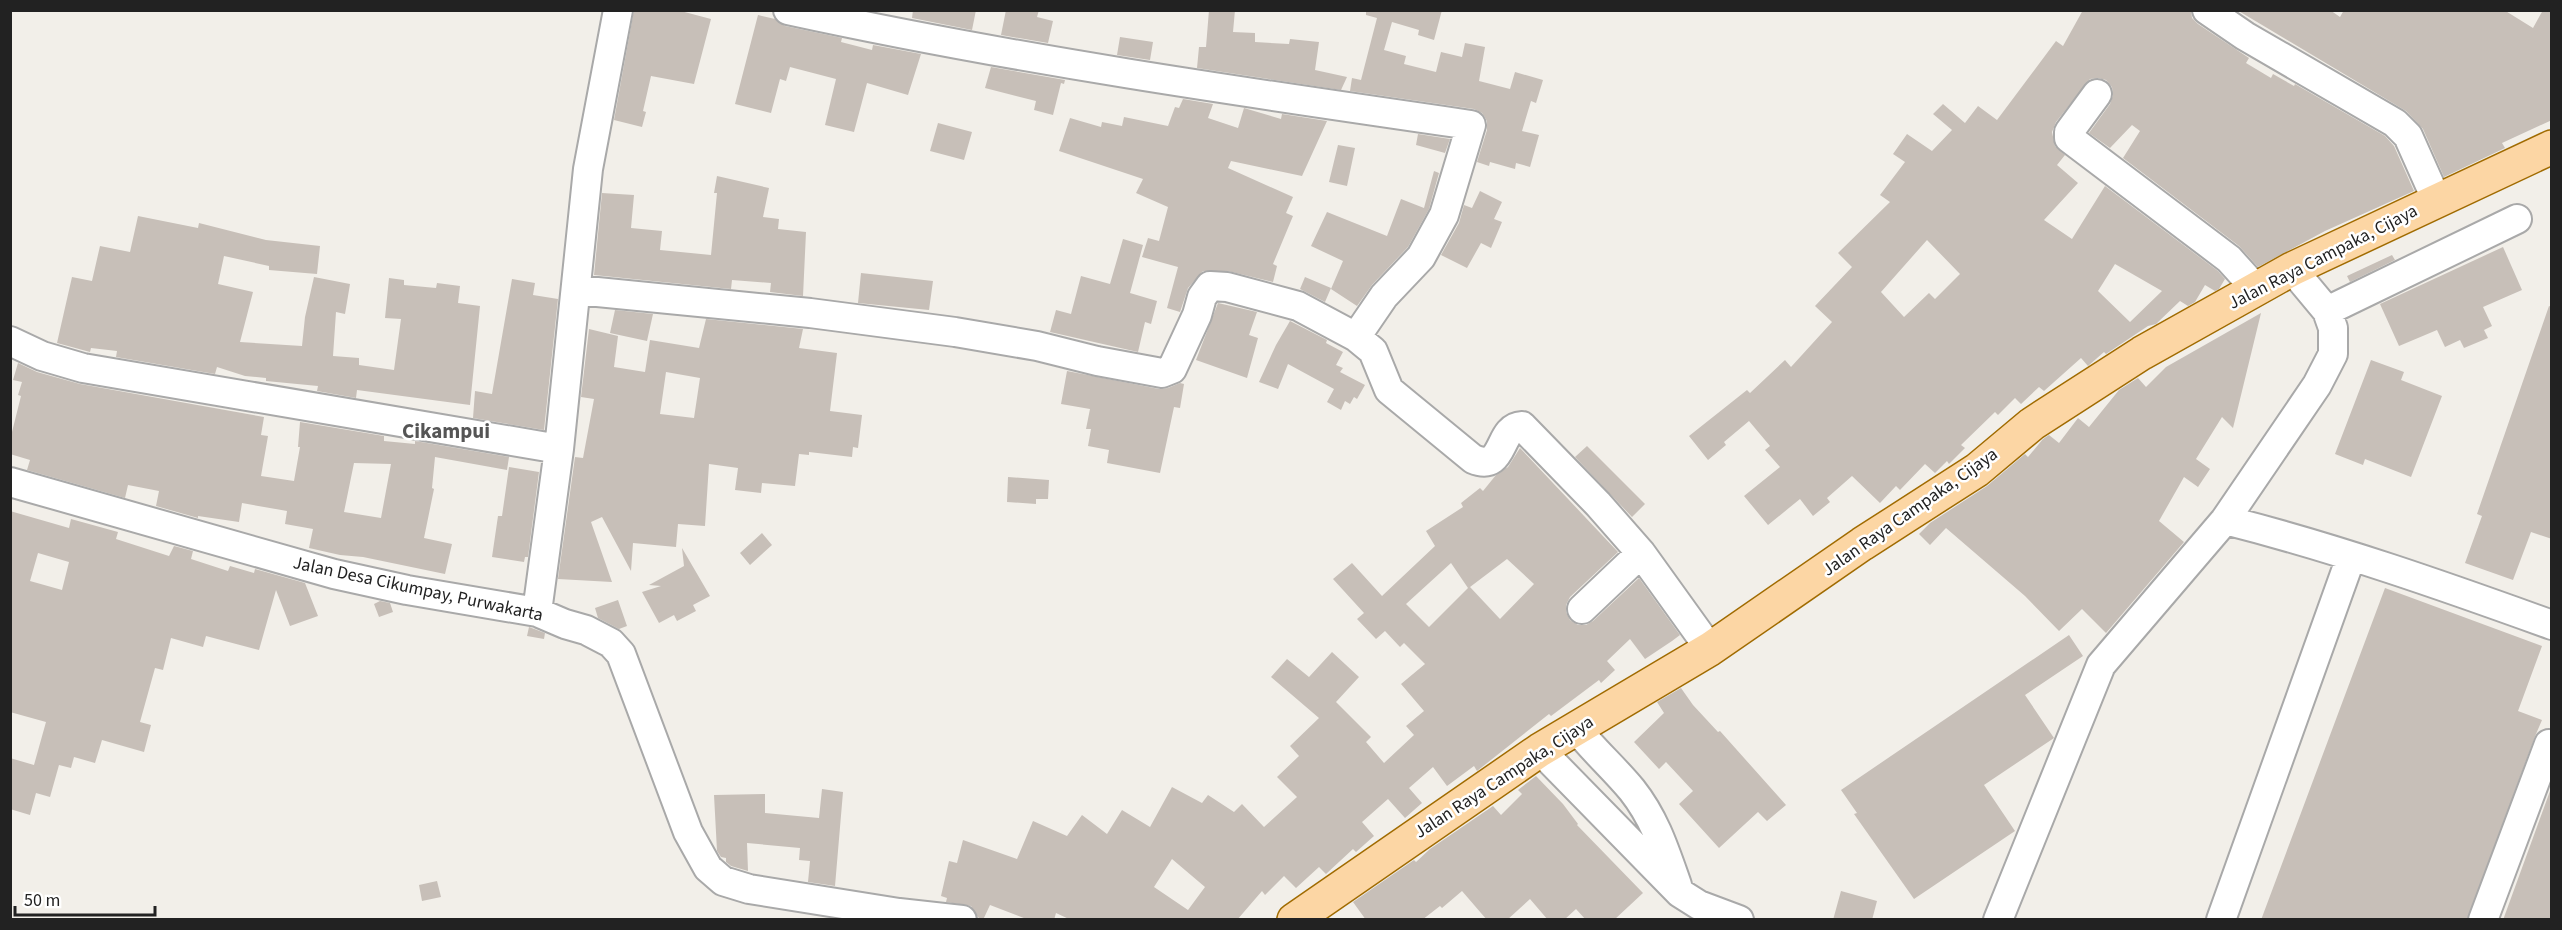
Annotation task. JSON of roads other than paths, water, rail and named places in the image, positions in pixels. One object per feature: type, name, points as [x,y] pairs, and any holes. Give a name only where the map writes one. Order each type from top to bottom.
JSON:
[{"type":"main road","name":"Jalan Raya Campaka, Cijaya","points":[[1294,920],[1540,750],[1710,649],[1862,544],[1977,470],[2042,417],[2190,324],[2257,290],[2292,269],[2552,147]]},
{"type":"street","points":[[537,612],[559,449],[588,169],[618,10]]},
{"type":"street","points":[[788,10],[862,27],[1104,70],[1471,125],[1444,214],[1427,246],[1421,257],[1384,296],[1356,337]]},
{"type":"street","points":[[2207,10],[2253,40],[2395,123],[2408,136],[2437,201]]},
{"type":"street","points":[[2097,94],[2069,132],[2069,138],[2229,258],[2257,290]]},
{"type":"street","points":[[2327,311],[2517,219]]},
{"type":"street","points":[[1998,920],[2101,664],[2225,520],[2317,385],[2333,354],[2333,328],[2327,311],[2292,269]]},
{"type":"street","points":[[577,290],[810,313],[955,332],[1036,346],[1097,361],[1162,373],[1172,369],[1197,315],[1202,297],[1210,286],[1227,287],[1298,306],[1356,337],[1373,351],[1389,390],[1473,459],[1486,463],[1491,461],[1510,432],[1516,426],[1522,426],[1598,504],[1641,554],[1710,649]]},
{"type":"street","points":[[10,341],[42,356],[84,368],[559,449]]},
{"type":"street","name":"Jalan Desa Cikumpay, Purwakarta","points":[[10,482],[334,574],[407,590],[537,612],[585,630],[611,643],[621,654],[688,831],[708,868],[723,881],[749,889],[899,913],[962,920]]},
{"type":"street","points":[[2225,520],[2287,536],[2433,582],[2552,625]]},
{"type":"street","points":[[1582,609],[1641,554]]},
{"type":"street","points":[[2221,920],[2351,557]]},
{"type":"street","points":[[1576,728],[1631,790],[1648,813],[1659,835],[1680,893]]},
{"type":"street","points":[[2483,920],[2551,742]]},
{"type":"street","points":[[1540,750],[1680,893],[1699,905],[1739,920]]},
{"type":"district","name":"Cikampui","points":[[446,431]]}]
